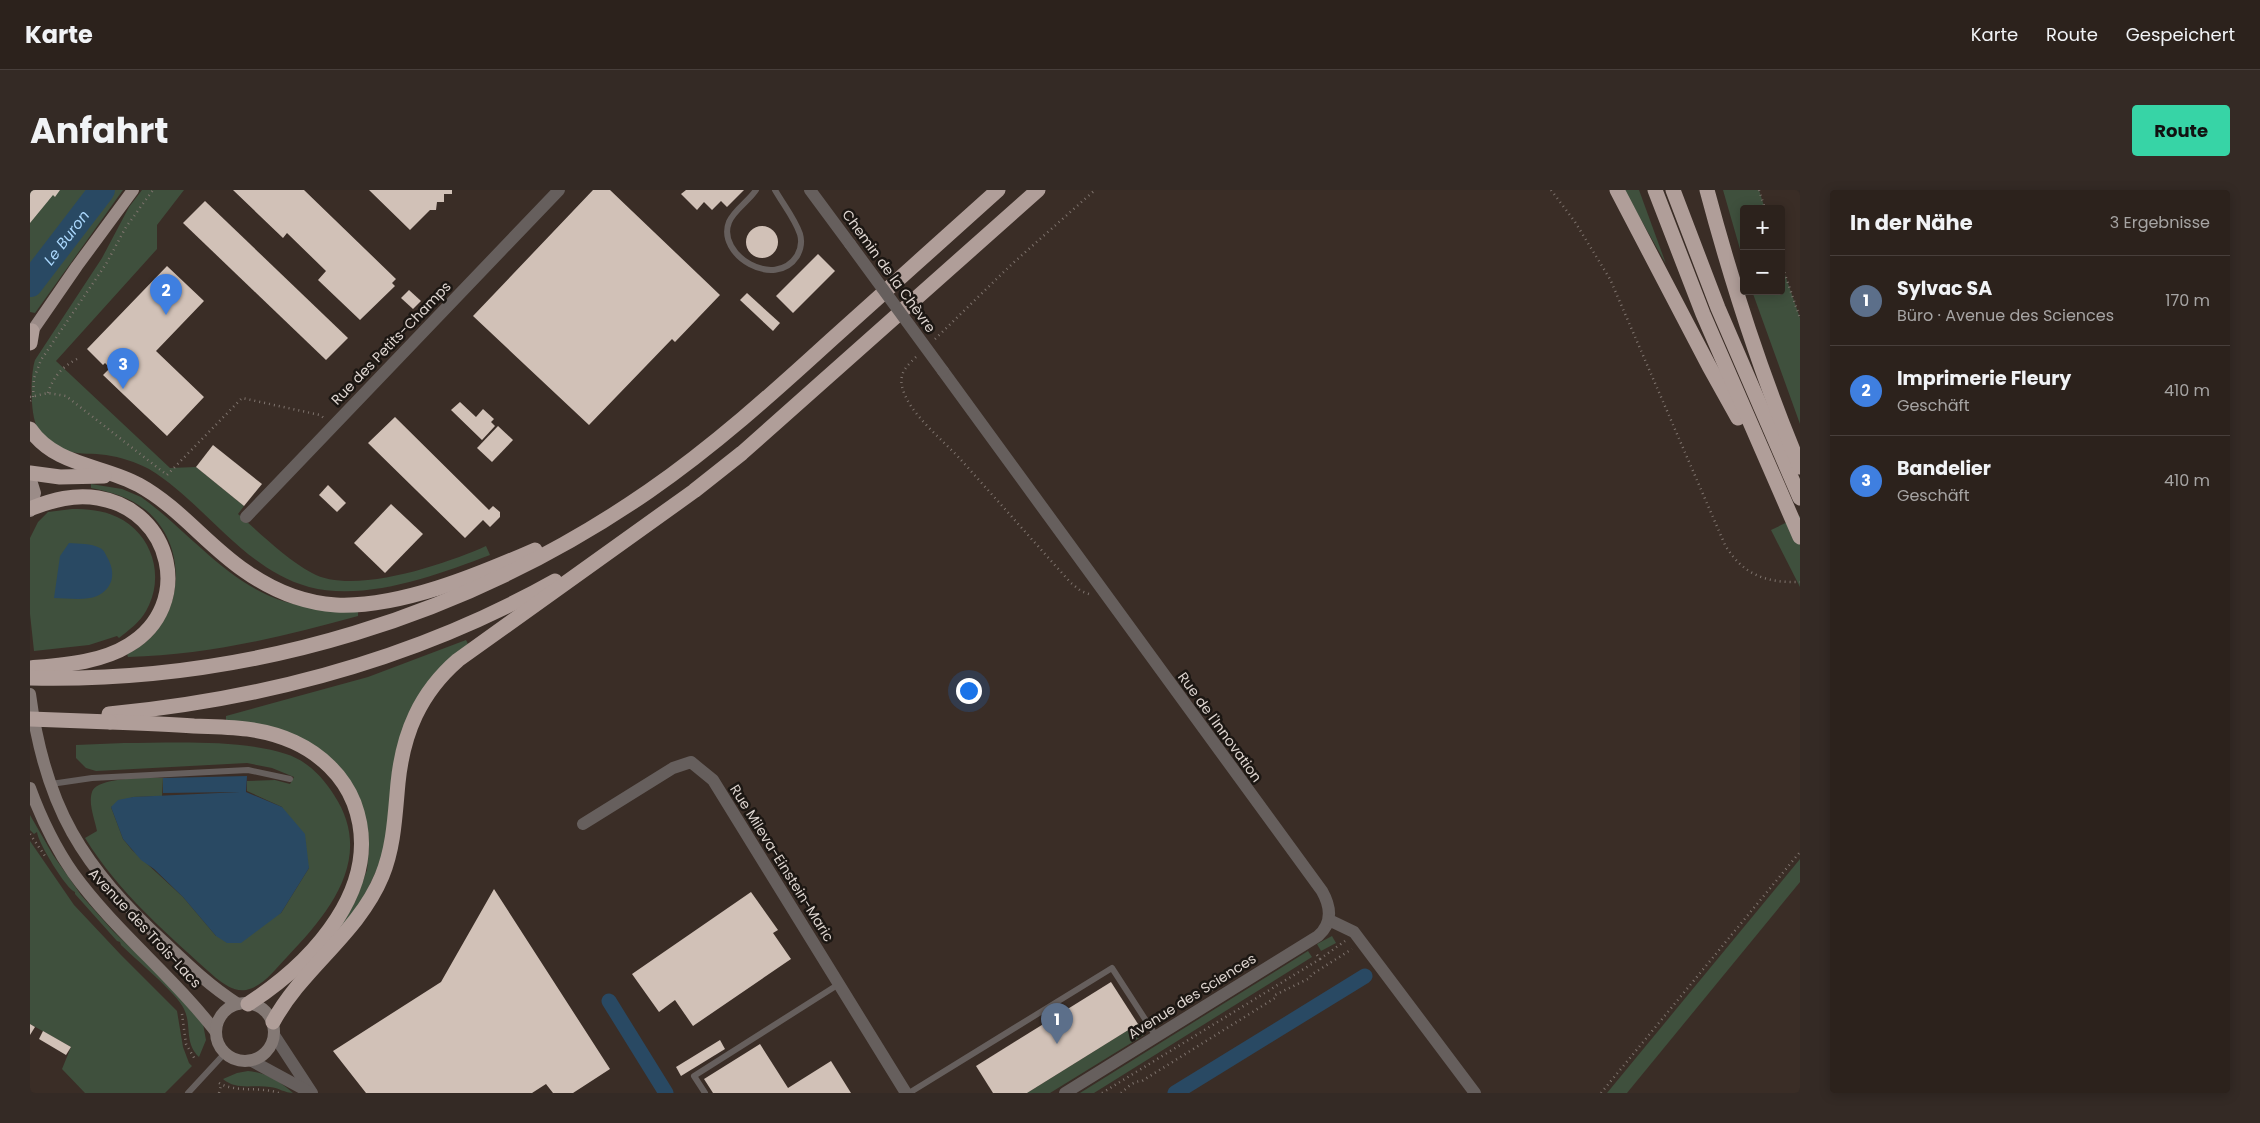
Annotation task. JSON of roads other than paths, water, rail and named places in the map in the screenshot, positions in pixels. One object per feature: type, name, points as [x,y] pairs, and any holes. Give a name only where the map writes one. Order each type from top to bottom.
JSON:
[{"type":"highway","points":[[30,678],[104,677],[170,672],[241,662],[357,633],[429,608],[500,578],[569,542],[612,516],[669,477],[728,430],[998,190]]},
{"type":"highway","points":[[274,1029],[285,1001],[353,924],[376,889],[386,865],[392,839],[405,741],[413,718],[426,694],[458,660],[694,490],[772,427],[1038,190]]},
{"type":"highway","points":[[1617,190],[1708,366],[1777,486]]},
{"type":"highway","points":[[1655,190],[1703,314],[1797,530]]},
{"type":"highway","points":[[1673,190],[1718,308],[1800,498]]},
{"type":"highway","points":[[1707,190],[1748,329],[1774,403],[1800,467]]},
{"type":"highway","points":[[30,429],[46,447],[60,456],[130,481],[161,500],[232,561],[263,583],[299,599],[335,605],[374,602],[439,587],[504,563],[612,516]]},
{"type":"highway","points":[[30,475],[60,477],[103,476],[130,481]]},
{"type":"highway","points":[[30,668],[72,664],[104,657],[136,640],[154,622],[162,608],[167,591],[168,576],[161,543],[139,516],[122,506],[104,499],[69,497],[31,510]]},
{"type":"highway","points":[[110,718],[246,694],[334,673],[401,650],[478,619],[540,589],[656,518]]},
{"type":"highway","points":[[30,718],[110,718],[232,727],[277,735],[313,752],[329,765],[351,795],[358,814],[362,847],[358,878],[350,898],[332,926],[292,970],[270,990],[243,1004]]},
{"type":"main road","points":[[31,336],[133,190]]},
{"type":"main road","points":[[30,475],[35,493],[31,510]]},
{"type":"main road","name":"Avenue des Trois-Lacs","points":[[30,694],[38,745],[50,784],[64,819],[77,842],[108,884],[152,931],[203,979],[243,1004],[260,1007],[274,1029]]},
{"type":"main road","name":"Avenue des Trois-Lacs","points":[[30,788],[33,805],[60,853],[84,886],[119,926],[188,997],[216,1032],[220,1047],[225,1053],[238,1060],[252,1061]]},
{"type":"main road","points":[[216,1032],[217,1025],[225,1012],[243,1004]]},
{"type":"main road","points":[[252,1061],[265,1054],[273,1042],[274,1029]]},
{"type":"street","name":"Rue des Petits-Champs","points":[[246,517],[559,190]]},
{"type":"street","name":"Chemin de la Chèvre","points":[[810,190],[943,370]]},
{"type":"street","name":"Rue de l'Innovation","points":[[943,370],[1322,891],[1327,900],[1329,920]]},
{"type":"street","name":"Rue Mileva-Einstein-Maric","points":[[583,824],[673,768],[691,762],[713,780],[908,1093]]},
{"type":"street","points":[[1329,920],[1358,937],[1475,1093]]},
{"type":"street","name":"Avenue des Sciences","points":[[1065,1093],[1318,936],[1329,920]]},
{"type":"street","name":"Avenue des Trois-Lacs","points":[[274,1029],[312,1093]]},
{"type":"street","name":"Avenue des Trois-Lacs","points":[[252,1061],[312,1093]]},
{"type":"lane","points":[[756,190],[729,221],[728,237],[732,248],[745,262],[767,270],[788,266],[799,252],[801,244],[800,234],[775,190]]},
{"type":"lane","points":[[50,784],[136,774],[248,770],[290,779]]},
{"type":"lane","points":[[908,1093],[1112,968],[1156,1036]]},
{"type":"lane","points":[[705,1093],[694,1076],[839,984]]},
{"type":"lane","points":[[188,1093],[225,1053]]},
{"type":"water","points":[[69,543],[93,545],[104,552],[112,568],[112,579],[103,593],[87,598],[54,598],[60,556]]},
{"type":"water","points":[[247,776],[246,792],[282,807],[305,834],[309,868],[281,913],[241,943],[227,943],[216,936],[183,897],[154,869],[141,860],[123,839],[111,807],[118,800],[133,797],[240,792],[163,793],[163,778]]},
{"type":"waterway","name":"Le Buron","points":[[30,284],[102,190]]},
{"type":"waterway","points":[[1175,1093],[1365,976]]},
{"type":"waterway","points":[[609,1001],[666,1093]]},
{"type":"place","name":"Imprimerie Fleury","points":[[166,315]]},
{"type":"place","name":"Bandelier","points":[[123,389]]},
{"type":"place","name":"Sylvac SA","points":[[1057,1044]]}]
